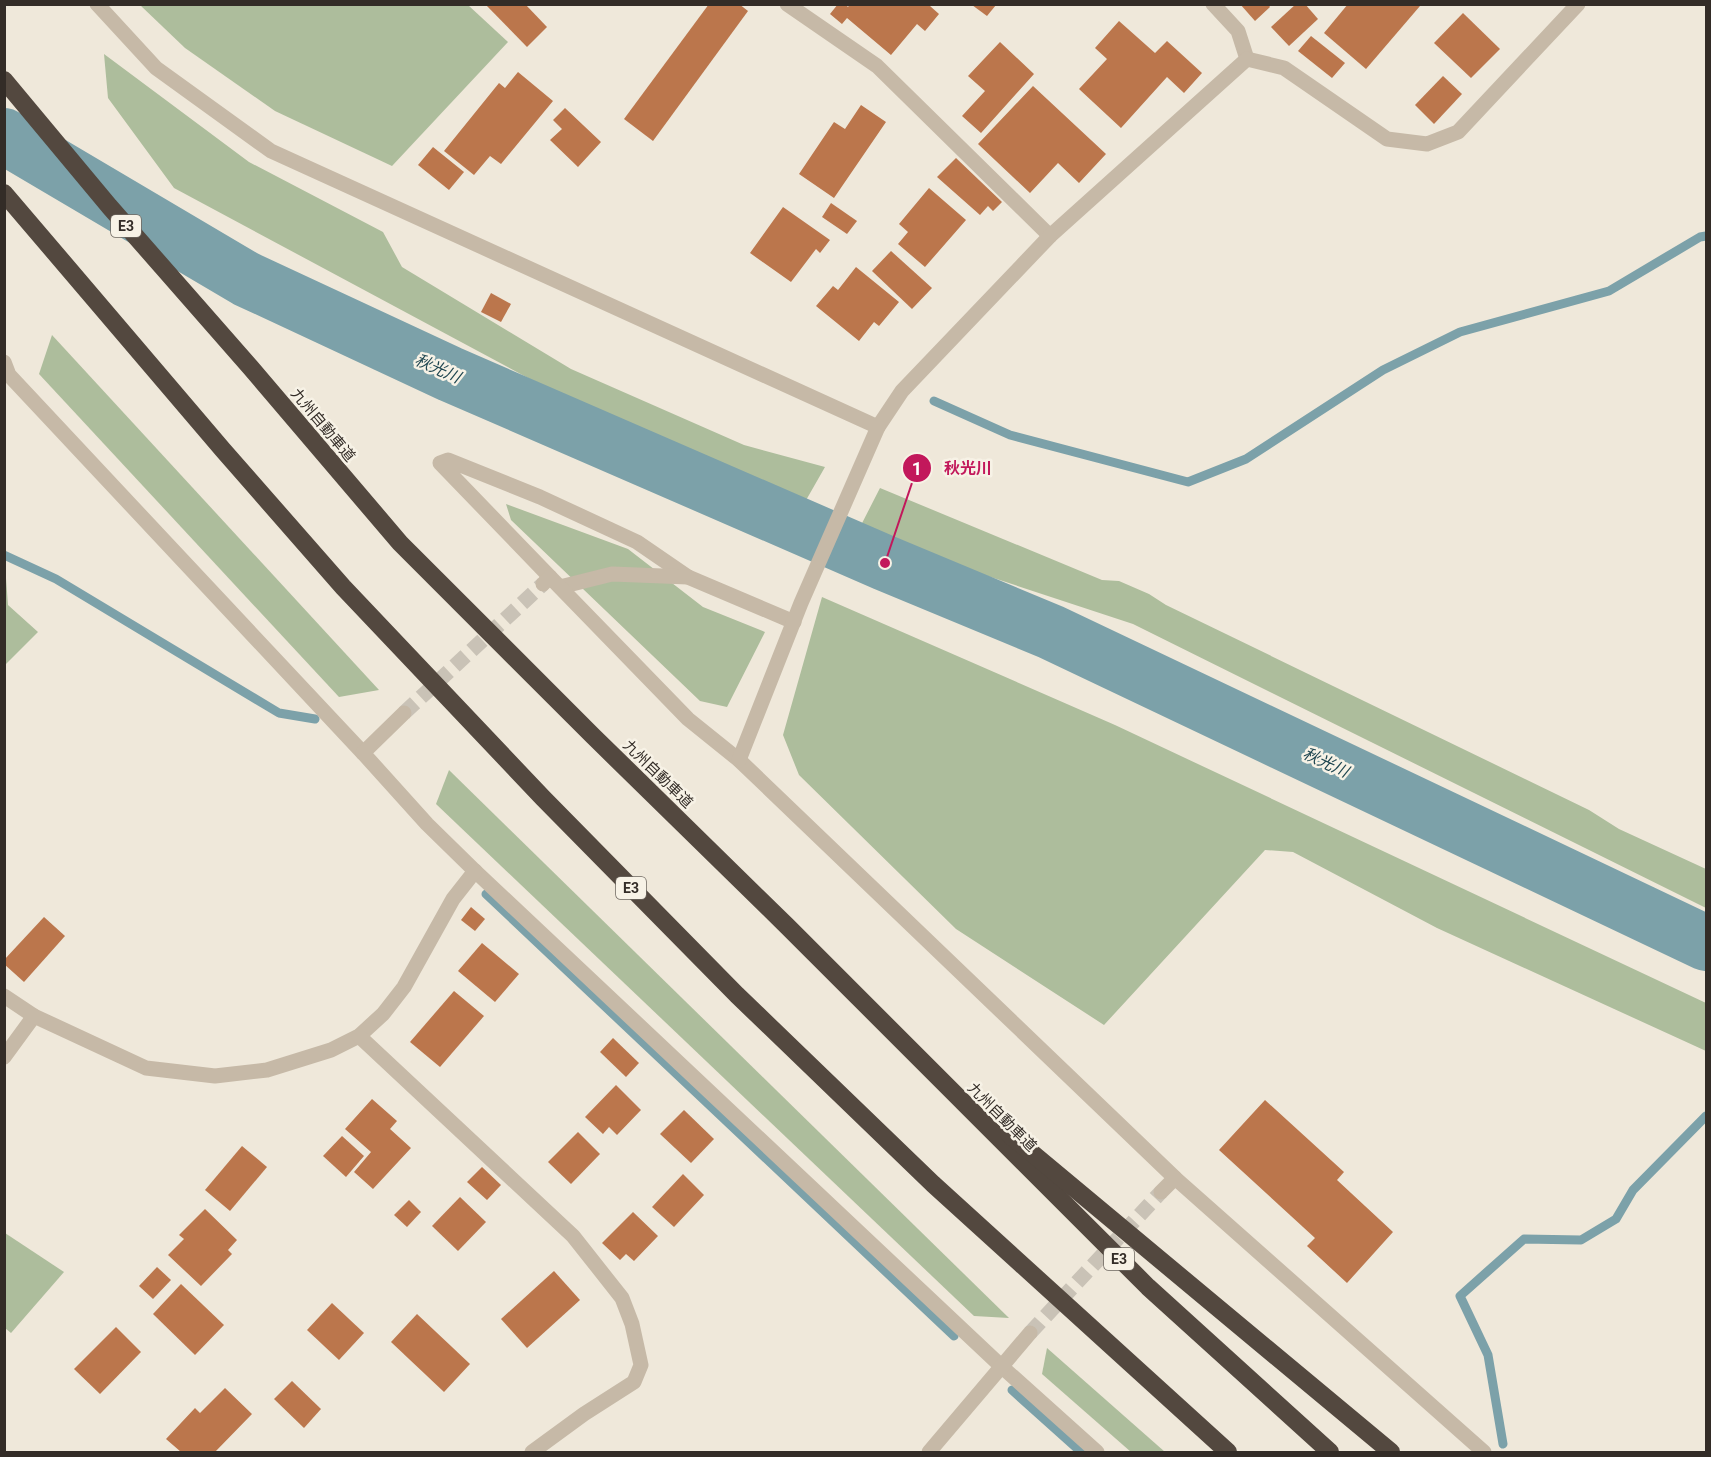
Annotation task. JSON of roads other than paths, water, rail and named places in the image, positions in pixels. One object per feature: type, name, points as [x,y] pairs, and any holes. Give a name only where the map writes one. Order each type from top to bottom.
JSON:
[{"type":"highway","name":"九州自動車道","points":[[4,80],[109,206],[400,543],[1148,1287],[1330,1452]]},
{"type":"highway","name":"E3","points":[[4,193],[343,587],[543,798],[712,971],[933,1184],[1228,1452]]},
{"type":"highway","points":[[915,1056],[1391,1452]]},
{"type":"street","points":[[97,4],[156,68],[271,151],[879,427]]},
{"type":"street","points":[[787,4],[877,66],[1050,236]]},
{"type":"street","points":[[1213,4],[1238,31],[1247,59]]},
{"type":"street","points":[[1247,59],[1284,68],[1387,139],[1427,144],[1458,132],[1578,4]]},
{"type":"street","points":[[739,760],[801,603],[879,427],[902,391],[1050,236],[1247,59]]},
{"type":"street","points":[[4,362],[9,375],[427,824],[475,872],[1001,1366],[1097,1452]]},
{"type":"street","points":[[794,622],[688,577],[637,542],[540,497],[448,460],[440,464],[551,582],[688,719],[739,760],[1175,1178],[1484,1452]]},
{"type":"street","points":[[551,582],[612,574],[688,577]]},
{"type":"street","points":[[363,753],[404,713]]},
{"type":"street","points":[[4,996],[34,1016],[146,1068],[215,1076],[267,1070],[330,1050],[359,1036],[383,1014],[404,987],[453,899],[475,872]]},
{"type":"street","points":[[4,1057],[34,1016]]},
{"type":"street","points":[[359,1036],[573,1236],[622,1298],[632,1324],[642,1365],[634,1382],[584,1414],[532,1452]]},
{"type":"street","points":[[1161,1192],[1175,1178]]},
{"type":"street","points":[[929,1452],[1030,1333]]},
{"type":"waterway","name":"秋光川","points":[[4,136],[246,279],[450,374],[885,563],[1051,632],[1706,943]]},
{"type":"waterway","points":[[934,401],[1010,435],[1188,482],[1246,459],[1383,370],[1460,332],[1609,291],[1700,237],[1706,236]]},
{"type":"waterway","points":[[4,555],[56,579],[279,713],[315,719]]},
{"type":"waterway","points":[[486,894],[954,1336]]},
{"type":"waterway","points":[[1503,1444],[1488,1355],[1460,1296],[1524,1239],[1581,1240],[1616,1219],[1633,1190],[1706,1116]]},
{"type":"waterway","points":[[1012,1390],[1081,1452]]},
{"type":"tunnel","points":[[404,713],[543,584]]},
{"type":"tunnel","points":[[1030,1333],[1161,1192]]},
{"type":"place","name":"秋光川","points":[[885,563]]}]
